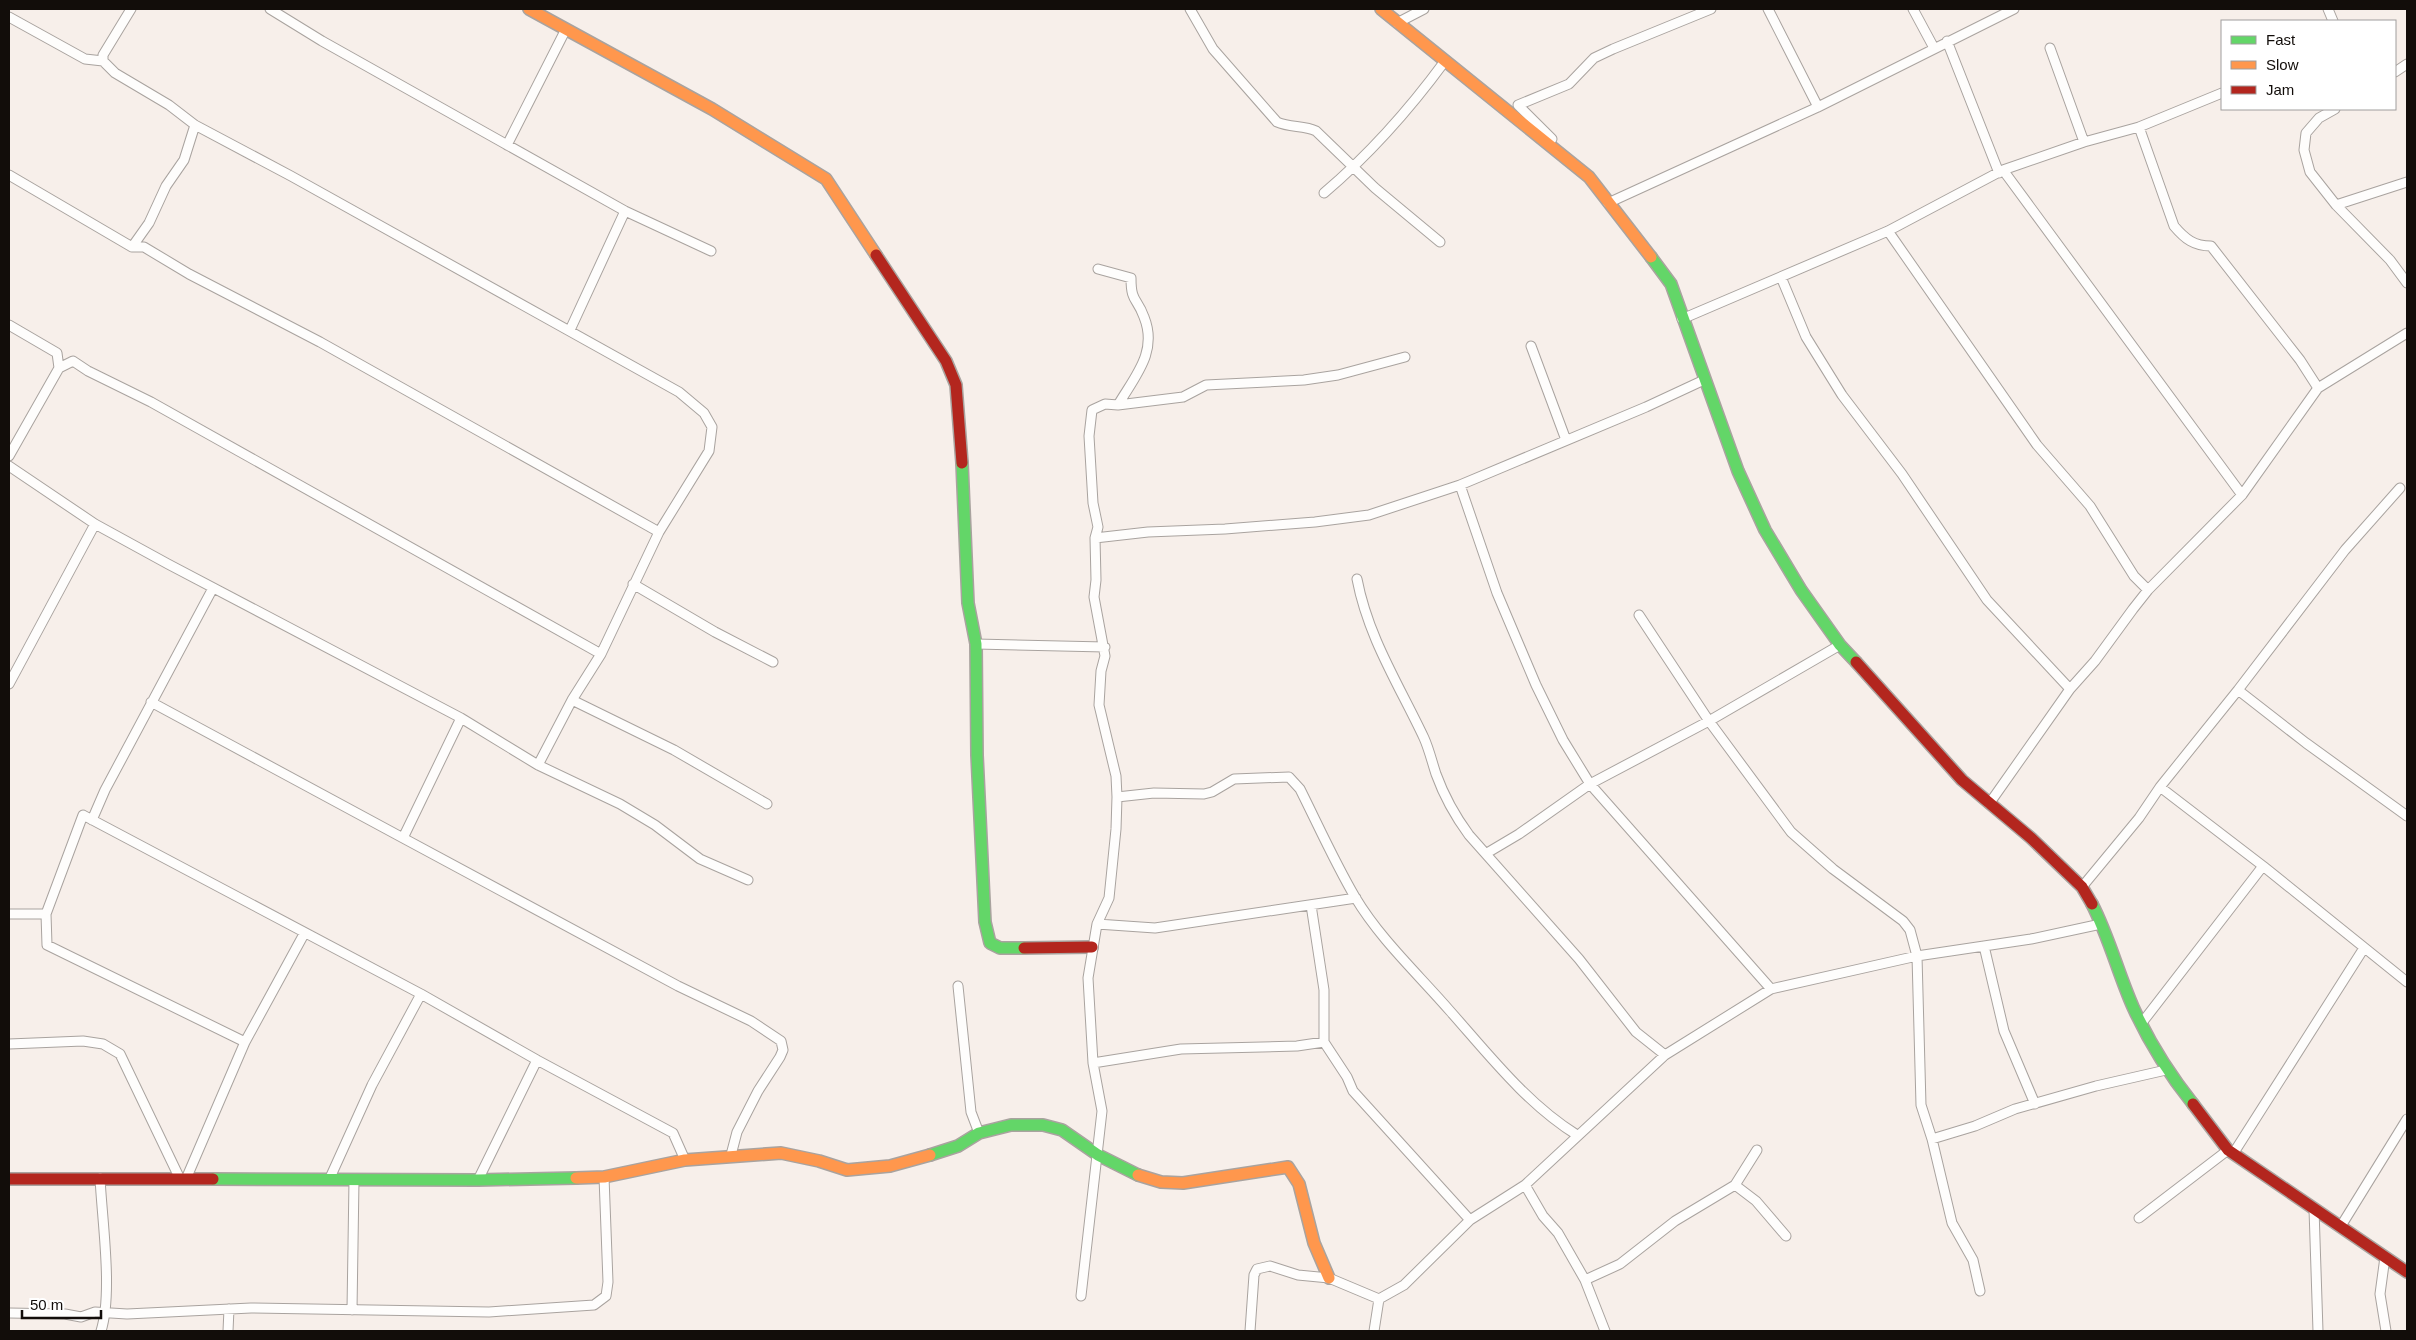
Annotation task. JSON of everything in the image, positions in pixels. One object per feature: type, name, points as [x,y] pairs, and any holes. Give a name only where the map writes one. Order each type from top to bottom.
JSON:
[{"type":"street","points":[[103,61],[107,44],[131,9]]},
{"type":"street","points":[[270,9],[322,41],[625,211],[710,251]]},
{"type":"street","points":[[529,9],[712,109],[826,179],[946,361],[956,385],[965,506],[968,603],[976,644],[977,755],[985,922],[990,943],[1000,948],[1092,947]]},
{"type":"street","points":[[1190,9],[1213,49],[1278,122],[1285,125],[1309,127],[1316,131],[1375,188],[1440,242]]},
{"type":"street","points":[[1381,9],[1589,177]]},
{"type":"street","points":[[1397,23],[1424,9]]},
{"type":"street","points":[[1711,9],[1594,58],[1569,84],[1518,106],[1589,177],[1671,284],[1738,471],[1765,530],[1801,590],[1840,645],[1949,767],[1989,804],[2031,838],[2082,887],[2101,924],[2141,1024],[2166,1070],[2231,1152],[2407,1272]]},
{"type":"street","points":[[1768,9],[1818,107]]},
{"type":"street","points":[[1913,9],[1934,48]]},
{"type":"street","points":[[1608,204],[1818,107],[2014,9]]},
{"type":"street","points":[[9,16],[85,59],[103,61],[115,73],[169,104],[195,124],[570,330],[679,392],[704,413],[712,427],[709,451],[659,532],[601,654],[572,700],[538,765]]},
{"type":"street","points":[[507,145],[566,29]]},
{"type":"street","points":[[1947,41],[2001,172],[2242,495]]},
{"type":"street","points":[[2050,48],[2084,142]]},
{"type":"street","points":[[1324,193],[1355,167],[1406,112],[1445,61]]},
{"type":"street","points":[[2396,71],[2407,64]]},
{"type":"street","points":[[1682,319],[1888,231],[2001,172],[2084,142],[2139,127],[2221,93]]},
{"type":"street","points":[[2332,110],[2319,118],[2306,133],[2304,150],[2310,172],[2336,205],[2390,260],[2407,283]]},
{"type":"street","points":[[132,246],[149,223],[166,186],[184,160],[195,124]]},
{"type":"street","points":[[2139,127],[2174,226],[2184,238],[2198,246],[2211,246],[2300,360],[2318,388]]},
{"type":"street","points":[[9,175],[132,246],[144,247],[189,274],[320,342],[659,532]]},
{"type":"street","points":[[2336,205],[2407,182]]},
{"type":"street","points":[[570,330],[625,211]]},
{"type":"street","points":[[1888,231],[2037,445],[2090,506],[2134,576],[2148,590]]},
{"type":"street","points":[[1098,269],[1131,278],[1131,296],[1142,311],[1148,325],[1149,340],[1143,367],[1118,404]]},
{"type":"street","points":[[1781,278],[1806,337],[1842,395],[1907,481],[1987,600],[2070,689]]},
{"type":"street","points":[[9,325],[88,371],[151,402],[601,654]]},
{"type":"street","points":[[1989,804],[2070,689],[2095,661],[2148,590],[2242,495],[2318,388],[2407,332]]},
{"type":"street","points":[[1530,346],[1566,440]]},
{"type":"street","points":[[57,353],[59,368]]},
{"type":"street","points":[[1081,1296],[1102,1110],[1093,1063],[1088,978],[1097,924],[1109,898],[1117,797],[1115,769],[1099,706],[1105,647],[1095,606],[1095,538],[1098,528],[1094,504],[1089,436],[1092,410],[1105,404],[1183,397],[1206,385],[1304,380],[1338,375],[1405,357]]},
{"type":"street","points":[[9,456],[59,368],[73,362]]},
{"type":"street","points":[[1095,538],[1148,532],[1225,529],[1315,522],[1369,515],[1460,484],[1704,380]]},
{"type":"street","points":[[9,466],[95,524],[461,718],[538,765],[620,804],[655,824],[700,859],[748,880]]},
{"type":"street","points":[[1460,484],[1497,593],[1536,685],[1563,740],[1590,784],[1771,989]]},
{"type":"street","points":[[2082,887],[2139,818],[2160,787],[2238,690],[2345,550],[2400,488]]},
{"type":"street","points":[[9,684],[95,524]]},
{"type":"street","points":[[1357,579],[1362,604],[1377,646],[1424,739],[1436,775],[1456,816],[1469,835],[1487,853],[1579,959],[1624,1019],[1636,1032],[1664,1055]]},
{"type":"street","points":[[634,584],[715,632],[773,662]]},
{"type":"street","points":[[92,820],[105,790],[213,588]]},
{"type":"street","points":[[1639,615],[1709,721],[1792,832],[1832,869],[1902,920],[1910,930],[1918,956],[1921,1105],[1932,1139],[1952,1223],[1973,1260],[1980,1290]]},
{"type":"street","points":[[976,644],[1105,647]]},
{"type":"street","points":[[1487,853],[1590,784],[1709,721],[1840,645]]},
{"type":"street","points":[[2238,690],[2306,743],[2407,816]]},
{"type":"street","points":[[572,700],[674,750],[767,804]]},
{"type":"street","points":[[151,702],[678,986],[751,1021],[782,1041],[783,1050],[737,1132],[731,1155]]},
{"type":"street","points":[[403,838],[461,718]]},
{"type":"street","points":[[1117,797],[1154,793],[1204,794],[1212,792],[1234,779],[1289,777],[1300,789],[1356,898],[1397,952],[1541,1109],[1558,1124],[1577,1135]]},
{"type":"street","points":[[2160,787],[2263,866],[2407,982]]},
{"type":"street","points":[[245,1042],[46,945],[46,914],[83,815],[304,934],[421,994],[536,1060],[674,1134],[685,1160]]},
{"type":"street","points":[[2141,1024],[2263,866]]},
{"type":"street","points":[[1097,924],[1155,928],[1356,898]]},
{"type":"street","points":[[1311,905],[1324,990],[1324,1042],[1347,1077],[1353,1092],[1470,1220]]},
{"type":"street","points":[[9,914],[46,914]]},
{"type":"street","points":[[1379,1299],[1404,1285],[1470,1220],[1525,1185],[1664,1055],[1771,989],[1918,956],[2032,939],[2101,924]]},
{"type":"street","points":[[183,1179],[245,1042],[304,934]]},
{"type":"street","points":[[1984,946],[2004,1031],[2036,1104]]},
{"type":"street","points":[[2139,1218],[2231,1152],[2364,948]]},
{"type":"street","points":[[958,986],[971,1112],[979,1133]]},
{"type":"street","points":[[329,1180],[372,1085],[421,994]]},
{"type":"street","points":[[9,1044],[83,1041],[103,1044],[120,1054],[183,1179]]},
{"type":"street","points":[[1093,1063],[1181,1049],[1297,1046],[1324,1042]]},
{"type":"street","points":[[478,1180],[536,1060]]},
{"type":"street","points":[[1932,1139],[1975,1126],[2015,1109],[2096,1086],[2166,1070]]},
{"type":"street","points":[[2341,1226],[2407,1119]]},
{"type":"street","points":[[9,1179],[478,1180],[604,1177],[685,1160],[781,1152],[847,1170],[890,1166],[958,1146],[979,1133],[1011,1125],[1043,1126],[1062,1130],[1086,1144],[1098,1155],[1135,1174],[1161,1182],[1183,1183],[1288,1167],[1293,1172],[1304,1200],[1314,1243],[1329,1278]]},
{"type":"street","points":[[1585,1280],[1620,1264],[1675,1221],[1736,1185],[1756,1150]]},
{"type":"street","points":[[9,1313],[65,1314],[81,1317],[95,1312],[128,1314],[229,1309],[489,1312],[594,1305],[606,1296],[608,1282],[604,1177]]},
{"type":"street","points":[[100,1178],[105,1312],[101,1331]]},
{"type":"street","points":[[352,1310],[354,1180]]},
{"type":"street","points":[[1525,1185],[1543,1216],[1558,1233],[1585,1280],[1605,1331]]},
{"type":"street","points":[[1736,1185],[1756,1201],[1786,1236]]},
{"type":"street","points":[[2314,1209],[2318,1331]]},
{"type":"street","points":[[2384,1256],[2380,1294],[2386,1331]]},
{"type":"street","points":[[1250,1331],[1254,1275],[1257,1269],[1270,1266],[1298,1275],[1329,1278],[1379,1299]]},
{"type":"street","points":[[1376,1330],[1379,1299]]},
{"type":"street","points":[[228,1331],[229,1309]]},
{"type":"traffic: fast","points":[[1651,257],[1671,284],[1738,471],[1765,530],[1801,590],[1840,645],[1856,662]]},
{"type":"traffic: fast","points":[[962,463],[968,603],[976,644],[977,755],[985,922],[990,943],[1000,948],[1024,948]]},
{"type":"traffic: fast","points":[[2092,904],[2139,1020],[2160,1057],[2193,1104]]},
{"type":"traffic: fast","points":[[930,1155],[958,1146],[979,1133],[1011,1125],[1043,1125],[1062,1130],[1098,1155],[1138,1175]]},
{"type":"traffic: fast","points":[[213,1179],[478,1180],[576,1178]]},
{"type":"traffic: slow","points":[[529,9],[712,109],[826,179],[876,255]]},
{"type":"traffic: slow","points":[[1381,9],[1589,177],[1651,257]]},
{"type":"traffic: slow","points":[[576,1178],[604,1177],[685,1160],[781,1153],[819,1161],[847,1170],[890,1166],[930,1155]]},
{"type":"traffic: slow","points":[[1138,1175],[1161,1182],[1183,1183],[1288,1167],[1299,1184],[1314,1243],[1329,1278]]},
{"type":"traffic: jam","points":[[876,255],[946,361],[956,385],[962,463]]},
{"type":"traffic: jam","points":[[1856,662],[1962,780],[2031,838],[2082,887],[2092,904]]},
{"type":"traffic: jam","points":[[1024,948],[1092,947]]},
{"type":"traffic: jam","points":[[2193,1104],[2228,1150],[2407,1272]]},
{"type":"traffic: jam","points":[[9,1179],[213,1179]]}]
